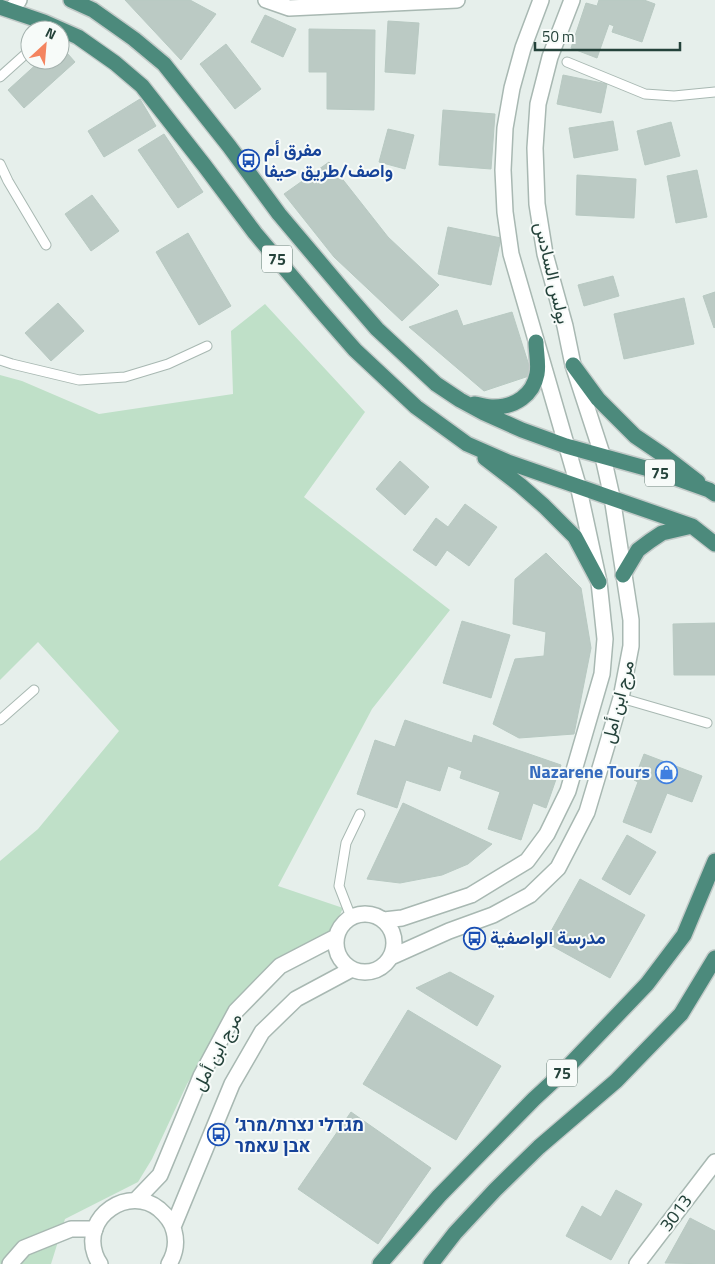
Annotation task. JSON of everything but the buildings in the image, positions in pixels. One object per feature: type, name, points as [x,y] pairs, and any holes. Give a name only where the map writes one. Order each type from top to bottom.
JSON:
[{"type":"highway","name":"75","points":[[71,0],[93,10],[134,39],[164,64],[229,146],[279,214],[344,291],[377,329],[436,384],[484,414],[522,430],[566,446],[656,472],[712,492]]},
{"type":"highway","name":"75","points":[[10,6],[38,20]]},
{"type":"highway","name":"75","points":[[70,33],[78,36],[115,63],[142,86],[204,164],[255,233],[349,343],[416,408],[467,444],[508,462],[692,526],[715,544]]},
{"type":"highway","points":[[449,393],[471,404],[495,407],[511,404],[523,398],[532,386],[538,373],[536,342]]},
{"type":"highway","points":[[574,365],[598,399],[635,436],[712,492]]},
{"type":"highway","points":[[442,426],[520,485],[544,506],[575,538],[599,582]]},
{"type":"highway","points":[[624,575],[638,550],[650,541],[662,533],[692,526]]},
{"type":"highway","name":"75","points":[[380,1264],[438,1196],[560,1075],[647,984],[684,935],[715,861]]},
{"type":"highway","name":"75","points":[[431,1264],[455,1233],[539,1147],[616,1081],[681,1014],[715,958]]},
{"type":"highway","points":[[440,1264],[455,1233]]},
{"type":"street","points":[[266,0],[289,8],[457,0]]},
{"type":"street","name":"بولس السادس","points":[[542,0],[522,48],[505,128],[503,170],[505,212],[511,254],[566,446]]},
{"type":"street","name":"بولس السادس","points":[[572,0],[550,57],[538,104],[535,148],[537,204],[545,254],[574,365],[603,457]]},
{"type":"street","name":"مرج ابن أمل","points":[[384,920],[402,918],[471,895],[527,861],[547,834],[568,791],[602,674],[605,638],[599,582],[578,485],[566,446]]},
{"type":"street","name":"مرج ابن أمل","points":[[391,957],[449,931],[493,915],[530,895],[558,868],[587,812],[622,698],[631,646],[631,620],[612,497],[603,457]]},
{"type":"street","points":[[365,913],[375,915],[384,920],[394,937],[391,957],[385,965],[377,970],[358,972],[342,962],[337,954],[335,945],[340,926],[347,919],[356,914],[365,913]]},
{"type":"street","name":"مرج ابن أمل","points":[[136,1200],[160,1175],[202,1076],[236,1011],[280,966],[336,938]]},
{"type":"street","name":"مرج ابن أمل","points":[[173,1227],[232,1084],[262,1032],[296,999],[352,969]]},
{"type":"street","name":"3013","points":[[637,1264],[715,1162]]},
{"type":"street","points":[[100,1264],[94,1253],[93,1239],[96,1225],[104,1213],[115,1205],[129,1200],[136,1200],[154,1205],[165,1214],[173,1227],[176,1237],[175,1250],[169,1264]]},
{"type":"street","points":[[10,1264],[24,1248],[71,1228],[95,1229]]},
{"type":"lane","points":[[0,77],[20,59]]},
{"type":"lane","points":[[567,62],[645,94],[674,96],[715,92]]},
{"type":"lane","points":[[0,164],[46,245]]},
{"type":"lane","points":[[0,360],[79,380],[125,377],[168,364],[207,346]]},
{"type":"lane","points":[[0,720],[34,690]]},
{"type":"lane","points":[[622,698],[707,723]]},
{"type":"lane","points":[[351,917],[339,886],[346,844],[360,814]]},
{"type":"green space","points":[[265,304],[365,412],[304,497],[450,610],[372,709],[278,886],[343,908],[330,937],[269,969],[241,995],[187,1084],[152,1159],[138,1182],[65,1219],[51,1264],[0,1264],[0,861],[38,829],[119,731],[38,642],[0,680],[0,375],[22,381],[99,414],[233,394],[231,331]]},
{"type":"place","name":"مفرق أم واصف/طريق حيفا","points":[[248,160]]},
{"type":"place","name":"Nazarene Tours","points":[[666,772]]},
{"type":"place","name":"مدرسة الواصفية","points":[[474,938]]},
{"type":"place","name":"מגדלי נצרת/מרג׳ אבן עאמר","points":[[219,1135]]}]
